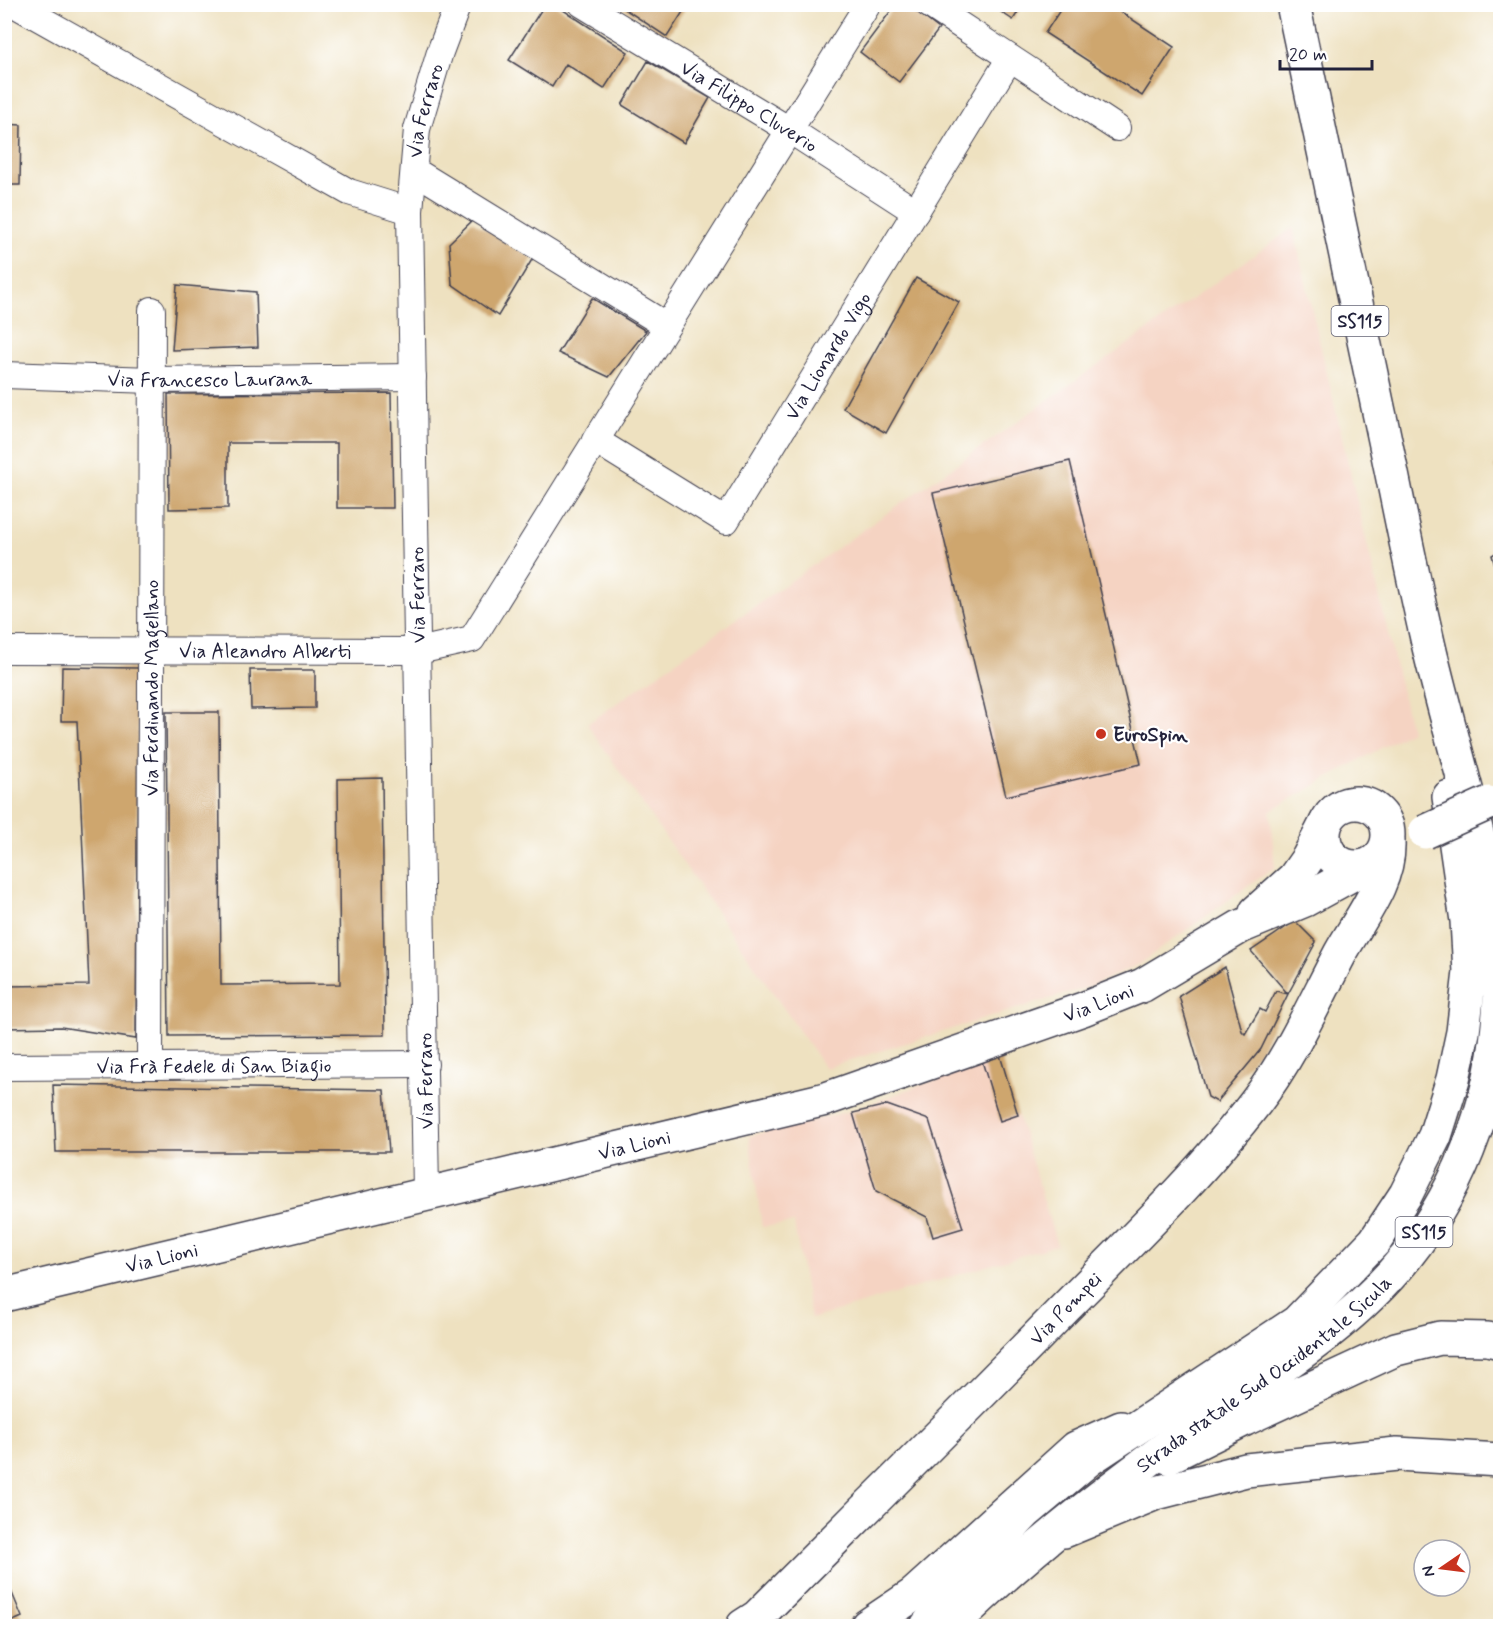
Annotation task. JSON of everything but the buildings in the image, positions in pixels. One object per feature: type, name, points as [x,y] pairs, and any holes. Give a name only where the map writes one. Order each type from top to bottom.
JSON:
[{"type":"street","points":[[14,4],[349,192],[410,210]]},
{"type":"street","name":"Via Ferraro","points":[[426,1193],[410,210],[417,129],[440,52],[458,4]]},
{"type":"street","name":"Via Filippo Cluverio","points":[[582,4],[791,131],[916,212]]},
{"type":"street","points":[[418,651],[472,639],[791,131],[868,4]]},
{"type":"street","points":[[928,4],[1117,128]]},
{"type":"street","name":"Strada statale Sud Occidentale Sicula","points":[[951,1626],[1049,1538],[1202,1422],[1329,1334],[1374,1294],[1408,1255],[1448,1191],[1472,1141],[1487,1096],[1497,1036],[1500,937],[1475,822],[1427,638],[1293,4]]},
{"type":"street","name":"Via Lionardo Vigo","points":[[595,440],[726,521],[1010,58]]},
{"type":"street","points":[[415,171],[667,326]]},
{"type":"street","name":"Via Ferdinando Magellano","points":[[150,1066],[152,310]]},
{"type":"street","name":"Via Francesco Laurana","points":[[4,375],[152,380],[413,377]]},
{"type":"street","name":"Strada statale Sud Occidentale Sicula","points":[[927,1626],[979,1561],[1026,1512],[1088,1460],[1297,1322],[1375,1241],[1406,1194],[1435,1136],[1453,1079],[1463,1032],[1470,972],[1467,921],[1427,638]]},
{"type":"street","name":"Via Aleandro Alberti","points":[[4,651],[418,651]]},
{"type":"street","points":[[1326,823],[1323,833],[1328,852],[1367,856],[1495,801]]},
{"type":"street","points":[[1240,927],[1294,878],[1308,858],[1326,823],[1338,808],[1357,802],[1378,811],[1367,856],[1347,901],[1343,943]]},
{"type":"street","points":[[1240,927],[1305,900],[1367,856],[1395,827],[1409,832],[1425,832]]},
{"type":"street","name":"Via Pompei","points":[[757,1623],[1188,1183],[1257,1101],[1295,1044],[1343,943],[1367,856]]},
{"type":"street","points":[[1305,900],[1327,906],[1336,916],[1343,943]]},
{"type":"street","name":"Via Lioni","points":[[4,1295],[826,1099],[1083,1009],[1143,985],[1240,927]]},
{"type":"street","name":"Via Frà Fedele di San Biagio","points":[[4,1067],[425,1064]]},
{"type":"street","points":[[1123,1480],[1245,1419],[1396,1349],[1440,1338],[1488,1339],[1500,1342]]},
{"type":"street","points":[[867,1626],[914,1595],[1076,1448],[1169,1407]]},
{"type":"street","points":[[1049,1538],[1156,1493],[1246,1470],[1397,1454],[1500,1460]]},
{"type":"shaded area","points":[[1293,228],[1411,731],[1270,811],[1275,867],[1139,964],[1088,987],[825,1068],[587,724]]},
{"type":"shaded area","points":[[1000,1055],[1057,1245],[811,1319],[794,1223],[762,1227],[749,1136],[854,1110]]},
{"type":"place","name":"EuroSpin","points":[[1101,734]]}]
